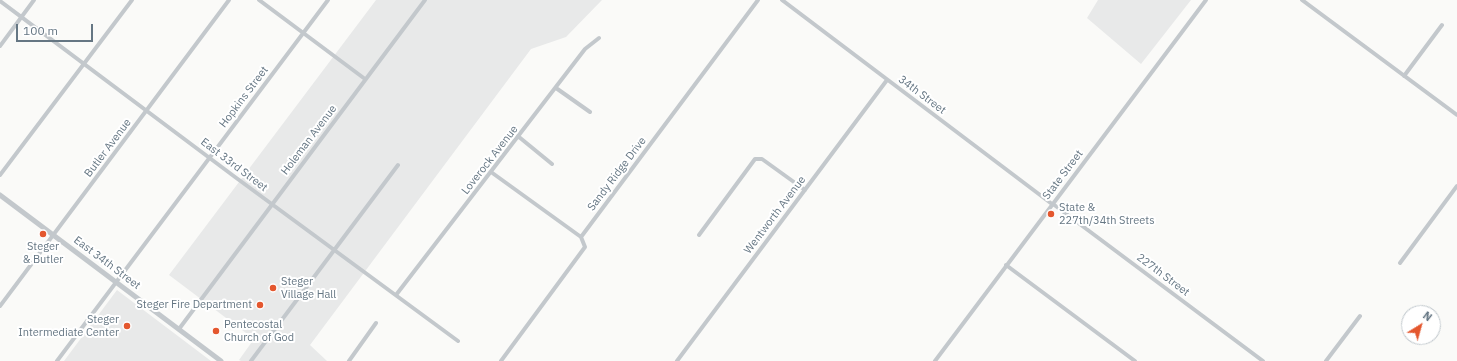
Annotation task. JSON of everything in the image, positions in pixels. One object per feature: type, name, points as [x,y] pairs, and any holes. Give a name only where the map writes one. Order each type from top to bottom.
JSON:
[{"type":"street","points":[[0,46],[34,0]]},
{"type":"street","points":[[0,175],[132,0]]},
{"type":"street","name":"Butler Avenue","points":[[0,306],[229,0]]},
{"type":"street","points":[[259,0],[366,79]]},
{"type":"street","name":"Hopkins Street","points":[[57,361],[328,0]]},
{"type":"street","name":"Holeman Avenue","points":[[178,329],[425,0]]},
{"type":"street","name":"Sandy Ridge Drive","points":[[581,237],[758,0]]},
{"type":"street","name":"34th Street","points":[[782,0],[1052,204]]},
{"type":"street","name":"State Street","points":[[935,361],[1206,0]]},
{"type":"street","points":[[1302,0],[1457,115]]},
{"type":"street","name":"East 33rd Street","points":[[0,1],[146,111],[458,341]]},
{"type":"street","points":[[1404,76],[1442,25]]},
{"type":"street","name":"Loverock Avenue","points":[[396,295],[585,49],[599,38]]},
{"type":"street","name":"Wentworth Avenue","points":[[677,361],[887,80]]},
{"type":"street","points":[[556,88],[590,112]]},
{"type":"street","points":[[518,137],[552,164]]},
{"type":"street","points":[[699,235],[755,160],[762,158],[805,190]]},
{"type":"street","points":[[251,361],[398,165]]},
{"type":"street","points":[[491,172],[581,237],[585,247],[502,361]]},
{"type":"street","points":[[1400,263],[1457,186]]},
{"type":"street","name":"East 34th Street","points":[[0,196],[221,361]]},
{"type":"street","name":"227th Street","points":[[1052,204],[1263,361]]},
{"type":"street","points":[[1006,266],[1135,361]]},
{"type":"street","points":[[1326,361],[1360,316]]},
{"type":"street","points":[[348,361],[376,323]]},
{"type":"shaded area","points":[[376,0],[602,0],[566,37],[531,49],[310,345],[327,361],[241,361],[239,360],[254,339],[169,275]]},
{"type":"shaded area","points":[[1098,0],[1191,0],[1141,64],[1087,18]]},
{"type":"shaded area","name":"Steger Intermediate Center","points":[[117,290],[211,361],[64,361]]},
{"type":"place","name":"State & 227th/34th Streets","points":[[1051,214]]},
{"type":"place","name":"Steger & Butler","points":[[43,234]]},
{"type":"place","name":"Steger Village Hall","points":[[273,288]]},
{"type":"place","name":"Steger Fire Department","points":[[260,305]]},
{"type":"place","name":"Steger Intermediate Center","points":[[127,326]]},
{"type":"place","name":"Pentecostal Church of God","points":[[216,331]]}]
